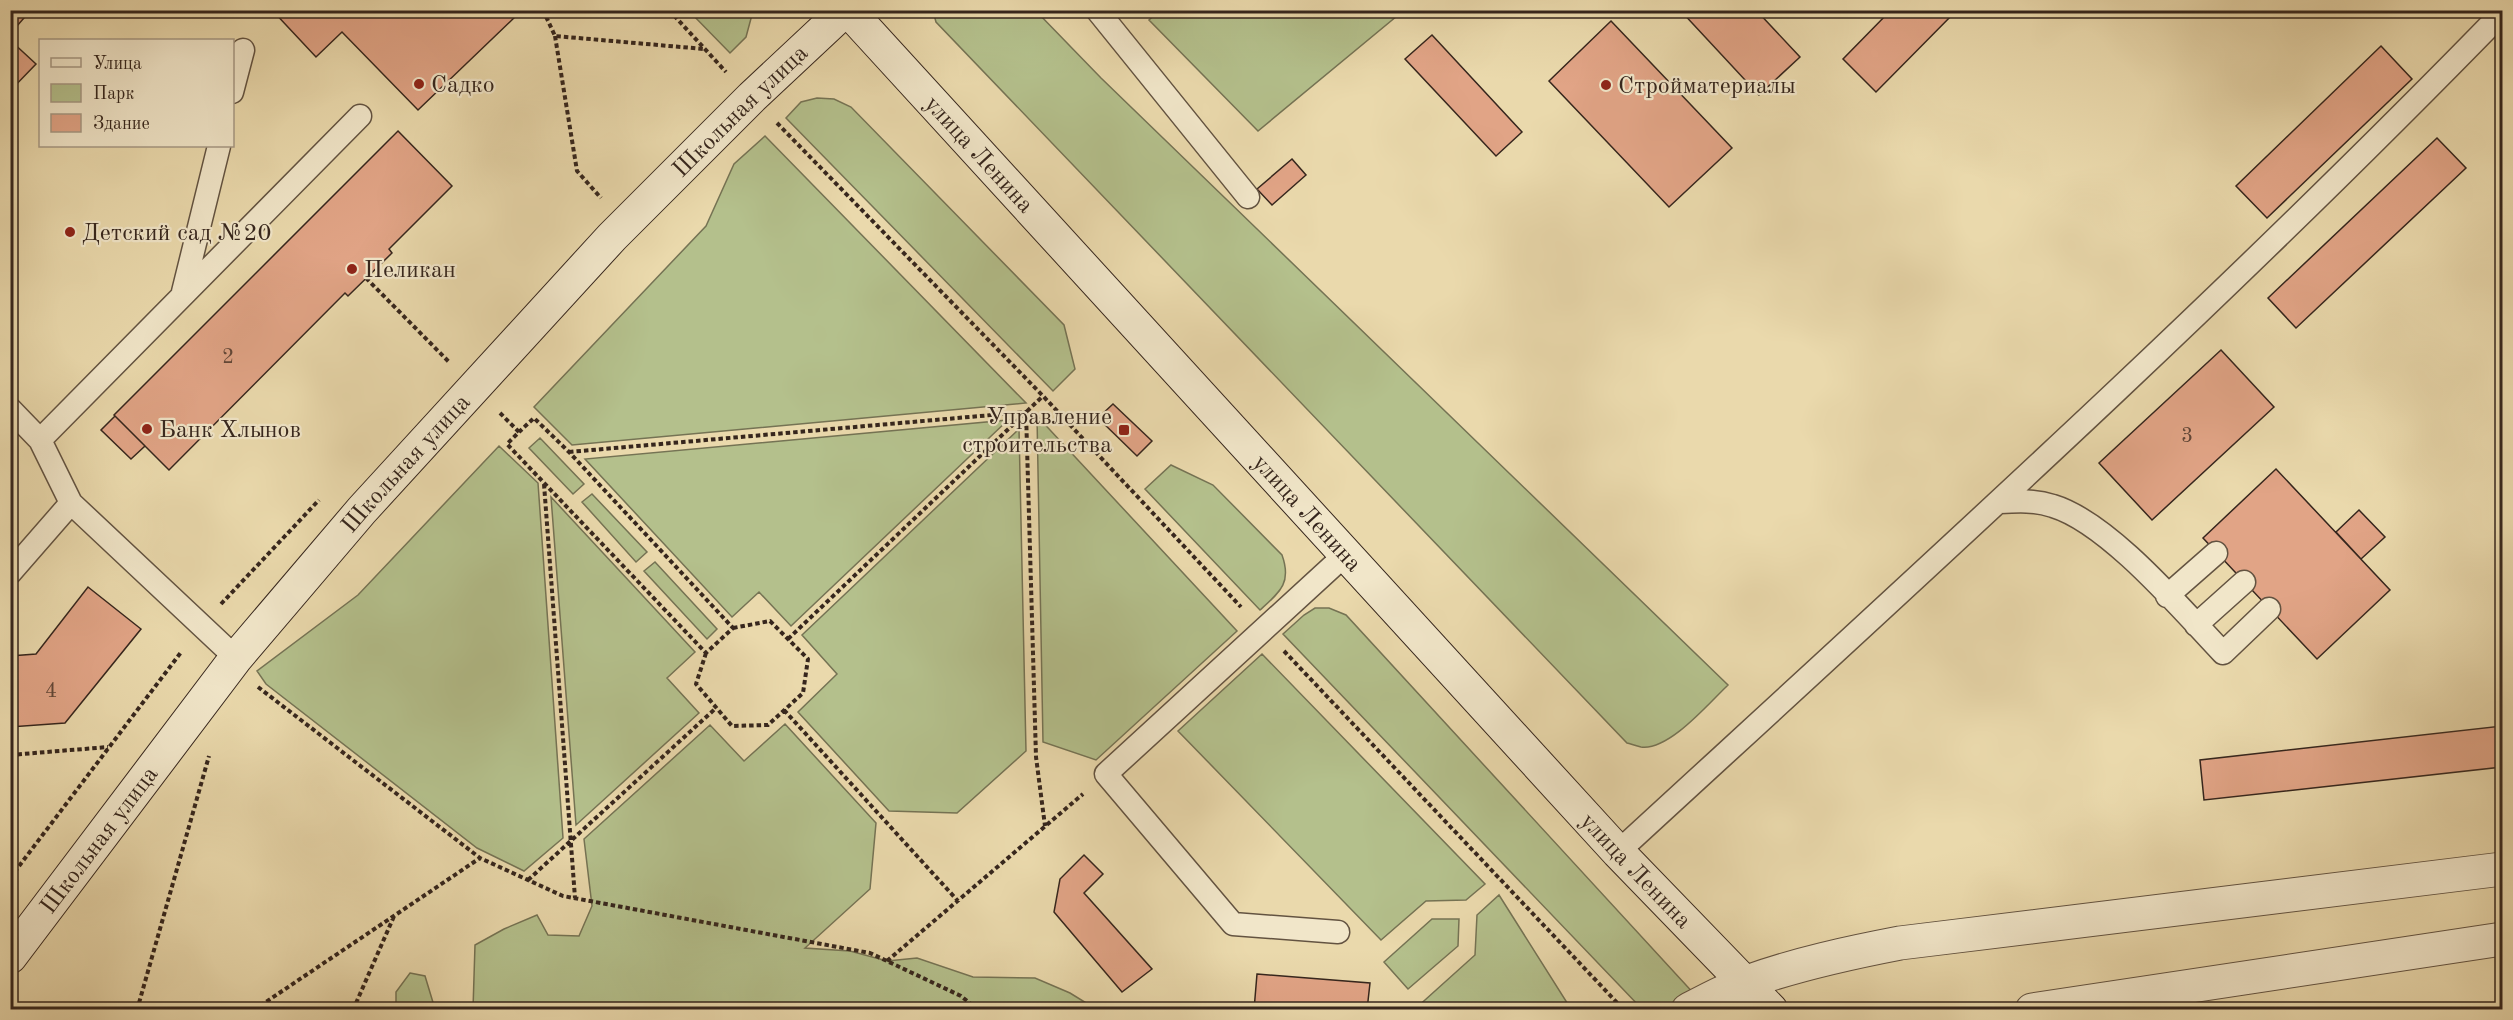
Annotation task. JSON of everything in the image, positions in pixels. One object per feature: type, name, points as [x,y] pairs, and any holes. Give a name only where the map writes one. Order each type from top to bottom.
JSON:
[{"type":"main road","name":"Школьная улица","points":[[10,957],[236,658],[362,510],[612,237],[752,98],[847,10]]},
{"type":"main road","name":"улица Ленина","points":[[847,10],[1347,553],[1618,852],[1771,1010]]},
{"type":"main road","points":[[1688,1010],[1744,983],[1843,954],[1900,943],[2502,869]]},
{"type":"main road","points":[[2032,1010],[2502,939]]},
{"type":"lane","points":[[1101,12],[1248,197]]},
{"type":"lane","points":[[1618,852],[1998,502],[2382,137],[2502,13]]},
{"type":"lane","points":[[234,84],[243,50]]},
{"type":"lane","points":[[40,441],[183,293],[360,116]]},
{"type":"lane","points":[[183,293],[219,147]]},
{"type":"lane","points":[[10,409],[40,441],[71,503],[236,658]]},
{"type":"lane","points":[[1998,502],[2029,500],[2054,506],[2076,515],[2132,560],[2223,652],[2269,609]]},
{"type":"lane","points":[[10,573],[71,503]]},
{"type":"lane","points":[[1338,932],[1233,924],[1106,774],[1347,553]]},
{"type":"lane","points":[[2167,596],[2216,553]]},
{"type":"lane","points":[[2196,625],[2244,582]]},
{"type":"path","points":[[543,10],[555,36],[577,171],[601,198]]},
{"type":"path","points":[[555,36],[705,49]]},
{"type":"path","points":[[752,98],[1043,396],[1624,1010]]},
{"type":"path","points":[[788,639],[1043,396]]},
{"type":"path","points":[[569,452],[1026,412]]},
{"type":"path","points":[[1026,412],[1036,758],[1045,826]]},
{"type":"path","points":[[519,432],[534,418],[569,452],[733,628]]},
{"type":"path","points":[[507,444],[706,653]]},
{"type":"path","points":[[544,483],[575,898]]},
{"type":"path","points":[[770,621],[788,639],[808,659],[803,693],[768,725],[732,726],[696,684],[706,653],[733,628],[770,621]]},
{"type":"path","points":[[236,658],[258,687],[480,858],[563,896],[870,953],[961,996],[978,1010]]},
{"type":"path","points":[[528,880],[716,708]]},
{"type":"path","points":[[784,710],[958,901]]},
{"type":"path","points":[[10,755],[109,747]]},
{"type":"path","points":[[137,1010],[211,748]]},
{"type":"path","points":[[887,961],[1106,774]]},
{"type":"path","points":[[254,1010],[480,858]]},
{"type":"path","points":[[353,1010],[395,914]]},
{"type":"green space","points":[[689,11],[753,11],[746,37],[730,53]]},
{"type":"green space","points":[[933,11],[1036,11],[1101,78],[1728,685],[1700,714],[1664,742],[1641,747],[1627,743],[936,22]]},
{"type":"green space","points":[[1159,11],[1403,11],[1258,131],[1149,20]]},
{"type":"green space","points":[[817,98],[834,99],[851,107],[1064,325],[1075,369],[1053,391],[786,118],[801,102]]},
{"type":"green space","points":[[765,136],[1026,403],[572,445],[534,407],[706,226],[734,164]]},
{"type":"green space","points":[[1037,416],[1237,631],[1096,760],[1043,742]]},
{"type":"green space","points":[[1008,420],[791,626],[759,592],[732,617],[585,459]]},
{"type":"green space","points":[[1019,429],[1026,751],[957,813],[889,811],[798,712],[837,674],[802,635]]},
{"type":"green space","points":[[540,438],[584,484],[573,494],[529,448]]},
{"type":"green space","points":[[499,446],[538,483],[563,838],[524,871],[477,848],[266,684],[257,671],[358,595]]},
{"type":"green space","points":[[1171,465],[1213,485],[1282,555],[1286,573],[1285,580],[1273,598],[1260,610],[1145,489]]},
{"type":"green space","points":[[592,494],[647,552],[636,562],[582,502]]},
{"type":"green space","points":[[551,497],[695,652],[667,678],[699,713],[576,825]]},
{"type":"green space","points":[[655,562],[717,629],[707,639],[644,571]]},
{"type":"green space","points":[[1315,608],[1329,608],[1346,615],[1708,1009],[1642,1009],[1283,634]]},
{"type":"green space","points":[[1262,654],[1485,884],[1466,900],[1426,901],[1381,940],[1178,731]]},
{"type":"green space","points":[[785,724],[876,823],[870,889],[805,948],[850,951],[887,961],[917,958],[973,977],[1035,978],[1070,993],[1096,1009],[473,1009],[475,945],[537,915],[548,935],[579,936],[592,906],[584,839],[710,725],[744,761]]},
{"type":"green space","points":[[1499,895],[1571,1009],[1415,1009],[1475,955],[1477,915]]},
{"type":"green space","points":[[1432,919],[1459,919],[1458,946],[1408,989],[1384,962]]},
{"type":"green space","points":[[410,973],[425,976],[435,1009],[396,1009],[396,992]]},
{"type":"building","points":[[10,10],[31,10],[17,26],[10,20]]},
{"type":"building","name":"Садко","points":[[272,10],[509,10],[515,17],[418,110],[342,32],[316,57]]},
{"type":"building","points":[[1680,10],[1756,10],[1800,57],[1759,95]]},
{"type":"building","points":[[1891,10],[1957,10],[1876,92],[1843,59]]},
{"type":"building","points":[[1611,21],[1732,148],[1669,207],[1549,81]]},
{"type":"building","points":[[1432,35],[1522,132],[1496,156],[1405,59]]},
{"type":"building","points":[[10,40],[36,64],[10,91]]},
{"type":"building","points":[[2381,46],[2412,79],[2267,218],[2236,186]]},
{"type":"building","points":[[398,131],[452,186],[389,249],[392,253],[348,296],[345,293],[169,470],[114,415]]},
{"type":"building","points":[[2437,138],[2466,168],[2296,328],[2268,298]]},
{"type":"building","points":[[1292,159],[1306,175],[1272,205],[1257,189]]},
{"type":"building","points":[[2221,350],[2274,407],[2152,520],[2099,463]]},
{"type":"building","points":[[1113,404],[1152,441],[1137,456],[1098,418]]},
{"type":"building","points":[[115,416],[145,446],[131,459],[101,430]]},
{"type":"building","points":[[2276,469],[2390,590],[2317,659],[2203,538]]},
{"type":"building","points":[[2359,510],[2385,537],[2361,559],[2336,532]]},
{"type":"building","points":[[88,587],[141,629],[65,723],[10,727],[10,656],[36,654]]},
{"type":"building","points":[[2502,726],[2502,767],[2204,800],[2200,760]]},
{"type":"building","points":[[1084,855],[1103,874],[1084,893],[1152,969],[1122,992],[1054,912],[1060,879]]},
{"type":"building","points":[[1257,974],[1370,983],[1367,1010],[1254,1010]]},
{"type":"place","name":"Садко","points":[[419,84]]},
{"type":"place","name":"Стройматериалы","points":[[1606,85]]},
{"type":"place","name":"Детский сад №20","points":[[70,232]]},
{"type":"place","name":"Пеликан","points":[[352,269]]},
{"type":"place","name":"Банк Хлынов","points":[[147,429]]},
{"type":"place","name":"Управление строительства","points":[[1124,430]]}]
